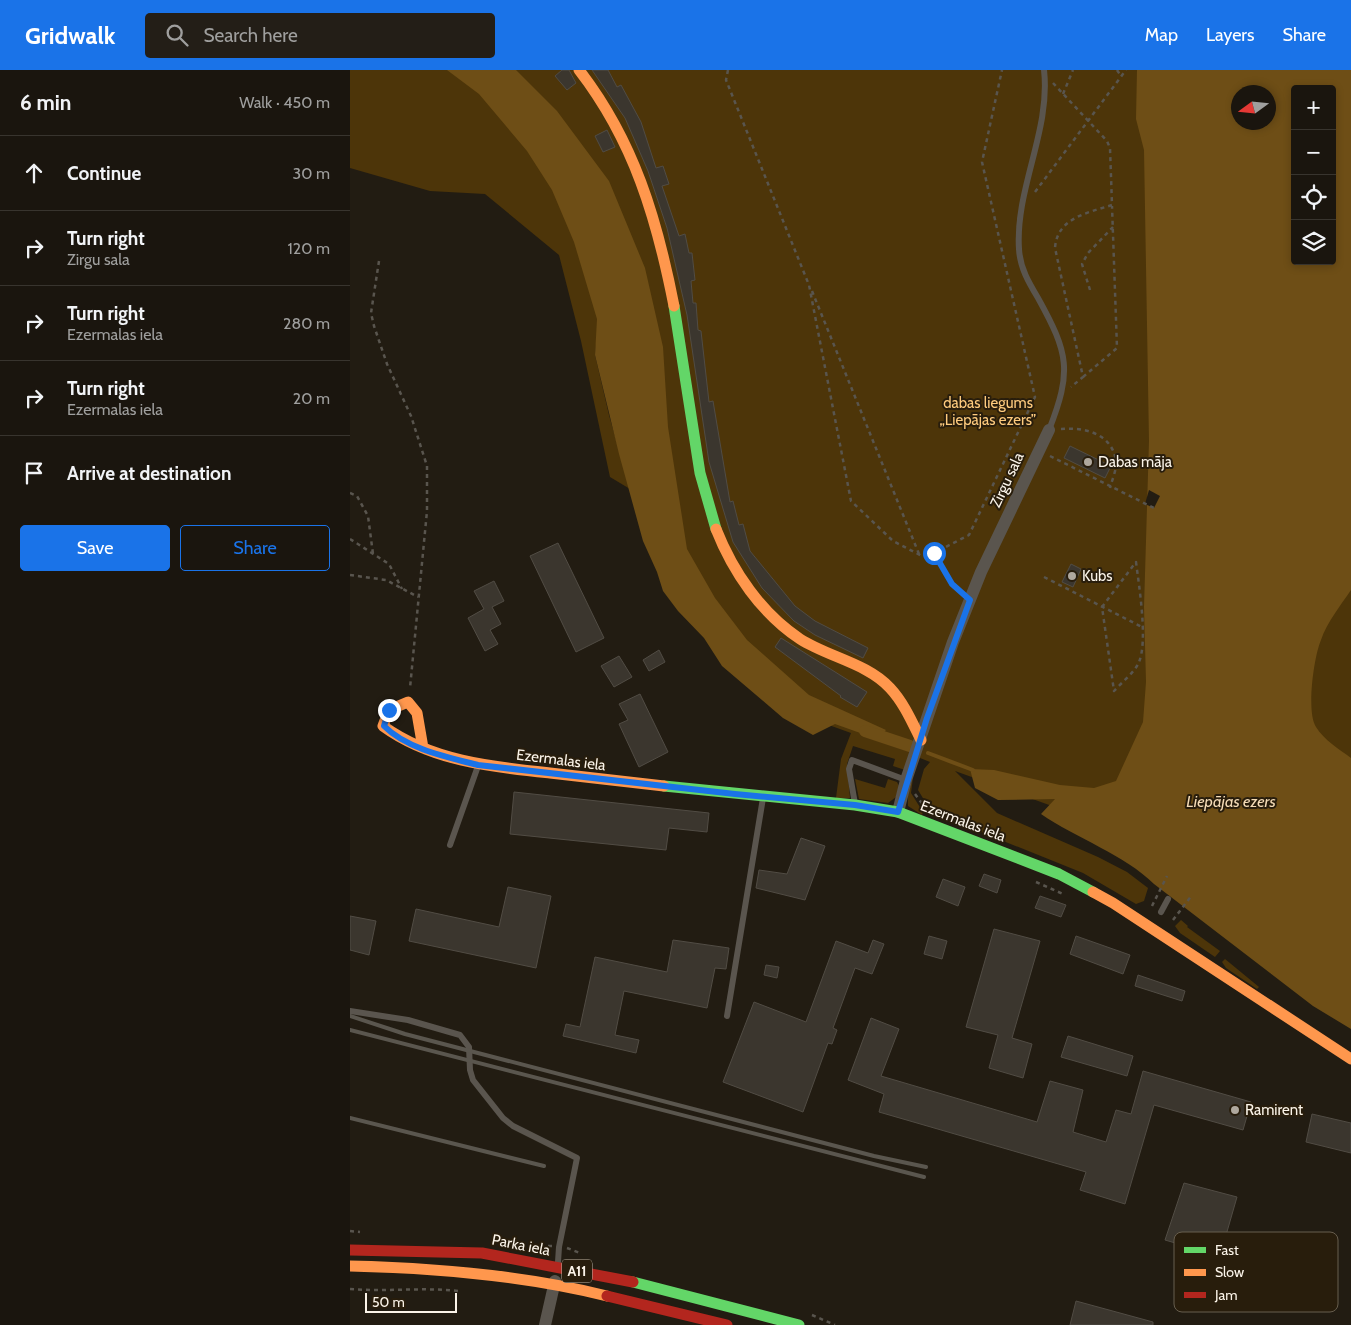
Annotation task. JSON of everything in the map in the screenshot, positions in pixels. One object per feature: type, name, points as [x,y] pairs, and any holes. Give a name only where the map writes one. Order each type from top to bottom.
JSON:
[{"type":"main road","points":[[579,70],[614,121],[631,157],[653,221],[676,315],[694,449],[701,482],[722,545],[734,567],[771,615],[796,635],[877,677],[891,688],[905,708],[922,740]]},
{"type":"main road","points":[[408,702],[417,712],[423,748]]},
{"type":"main road","name":"Ezermalas iela","points":[[408,702],[389,710],[384,726],[393,735],[443,756],[478,765],[763,797],[855,805],[898,812],[1050,870],[1083,886],[1113,903],[1351,1059]]},
{"type":"main road","name":"Parka iela","points":[[350,1250],[482,1253],[617,1278],[799,1325]]},
{"type":"main road","name":"A11","points":[[350,1266],[431,1268],[554,1285],[584,1290],[727,1325]]},
{"type":"street","name":"Zirgu sala","points":[[898,812],[911,784],[922,740],[947,659],[970,600],[1049,430]]},
{"type":"street","points":[[545,1325],[558,1267]]},
{"type":"lane","name":"Zirgu sala","points":[[1044,72],[1042,109],[1019,227],[1022,266],[1063,352],[1065,370],[1062,394],[1049,430]]},
{"type":"lane","points":[[855,805],[849,769],[852,760],[911,784]]},
{"type":"lane","points":[[450,845],[478,765]]},
{"type":"lane","points":[[727,1016],[763,797]]},
{"type":"lane","points":[[1161,912],[1168,899]]},
{"type":"lane","points":[[350,1011],[408,1020],[460,1035],[469,1047],[470,1070],[473,1080],[503,1118],[513,1126],[577,1158],[559,1247],[558,1267]]},
{"type":"path","points":[[728,70],[726,80],[920,556]]},
{"type":"path","points":[[809,285],[851,501],[892,541],[920,556],[934,553],[969,535],[1035,397],[982,162],[1002,70]]},
{"type":"path","points":[[1063,94],[1073,70]]},
{"type":"path","points":[[1117,70],[1121,76]]},
{"type":"path","points":[[1023,208],[1126,70]]},
{"type":"path","points":[[1044,72],[1107,141],[1110,148],[1117,348],[1062,394]]},
{"type":"path","points":[[1083,377],[1055,248],[1056,238],[1069,220],[1112,205]]},
{"type":"path","points":[[1090,290],[1082,264],[1088,253],[1113,227]]},
{"type":"path","points":[[378,261],[371,313],[384,355],[411,416],[428,466],[427,511],[418,598],[416,640],[408,702]]},
{"type":"path","points":[[1049,430],[1078,428],[1092,431],[1104,439],[1112,450],[1116,463],[1110,488]]},
{"type":"path","points":[[1039,450],[1073,470],[1154,508]]},
{"type":"path","points":[[350,494],[357,496],[368,516],[373,554]]},
{"type":"path","points":[[350,539],[389,564],[402,589]]},
{"type":"path","points":[[934,553],[952,584],[970,600]]},
{"type":"path","points":[[1136,562],[1141,602],[1142,649],[1139,663],[1114,691],[1102,607],[1136,562]]},
{"type":"path","points":[[350,575],[386,580],[418,598]]},
{"type":"path","points":[[1044,577],[1142,627]]},
{"type":"path","points":[[911,784],[916,796],[927,812]]},
{"type":"path","points":[[1152,906],[1167,876]]},
{"type":"path","points":[[1030,880],[1070,898]]},
{"type":"path","points":[[1173,920],[1192,895]]},
{"type":"path","points":[[350,1289],[410,1291],[436,1288],[465,1291]]},
{"type":"green space","name":"dabas liegums „Liepājas ezers”","points":[[350,70],[1351,70],[1351,972],[1132,835],[955,771],[997,813],[1098,857],[1127,872],[1148,888],[1144,901],[1136,904],[1083,873],[971,828],[973,821],[953,816],[952,820],[932,813],[918,790],[924,769],[930,762],[910,754],[905,770],[893,766],[895,759],[853,746],[847,764],[850,798],[836,798],[841,759],[851,733],[812,719],[704,611],[596,344],[595,355],[609,415],[630,489],[610,477],[581,341],[559,255],[485,194],[430,191],[350,168]]},
{"type":"green space","points":[[913,778],[911,793],[923,812],[922,815],[908,806],[908,793]]},
{"type":"green space","points":[[855,779],[885,788],[888,779],[897,782],[899,786],[896,797],[888,803],[859,799]]},
{"type":"green space","points":[[1181,920],[1187,927],[1220,951],[1215,957],[1180,933],[1175,926]]},
{"type":"green space","points":[[1225,959],[1259,987],[1257,989],[1226,968],[1222,962]]},
{"type":"water","points":[[447,70],[516,70],[557,111],[609,181],[645,268],[663,347],[668,427],[687,549],[715,598],[747,640],[809,695],[886,730],[877,739],[835,724],[813,735],[783,718],[722,666],[704,638],[678,611],[663,591],[643,541],[619,454],[595,355],[597,319],[574,242],[552,190],[527,151],[479,94]]},
{"type":"water","name":"Liepājas ezers","points":[[1137,70],[1351,70],[1351,590],[1330,620],[1318,648],[1311,697],[1313,720],[1319,732],[1351,758],[1351,1029],[1313,1006],[1129,864],[1041,814],[1055,799],[998,800],[975,788],[970,769],[994,770],[1060,785],[1094,788],[1116,781],[1143,722],[1146,682],[1144,607],[1149,441],[1144,150],[1136,119]]},
{"type":"pier","points":[[1149,490],[1160,496],[1154,508],[1145,504]]},
{"type":"building","points":[[562,70],[569,70],[576,83],[567,90],[555,76]]},
{"type":"building","points":[[592,70],[608,70],[617,87],[621,85],[641,122],[656,168],[663,166],[669,184],[662,186],[679,236],[685,234],[689,253],[692,253],[695,280],[691,281],[693,303],[696,303],[698,330],[701,331],[709,402],[713,401],[730,502],[733,501],[739,525],[743,524],[750,551],[795,606],[815,621],[868,648],[863,658],[815,635],[794,621],[762,588],[733,542],[709,462],[687,315],[667,228],[648,171],[625,118]]},
{"type":"building","points":[[607,130],[615,147],[603,152],[595,136]]},
{"type":"building","name":"Dabas māja","points":[[1070,446],[1111,466],[1105,478],[1064,458]]},
{"type":"building","points":[[558,543],[604,638],[576,652],[530,556]]},
{"type":"building","name":"Kubs","points":[[1071,564],[1081,569],[1073,587],[1062,582]]},
{"type":"building","points":[[494,581],[504,601],[492,607],[501,624],[490,630],[498,644],[485,651],[468,618],[484,609],[474,591]]},
{"type":"building","points":[[781,638],[867,692],[857,707],[840,697],[775,647]]},
{"type":"building","points":[[659,650],[665,662],[649,671],[643,660]]},
{"type":"building","points":[[619,656],[632,677],[614,687],[601,666]]},
{"type":"building","points":[[640,694],[668,752],[639,767],[619,724],[628,720],[619,704]]},
{"type":"building","points":[[514,792],[709,813],[707,832],[669,828],[666,850],[510,834]]},
{"type":"building","points":[[801,838],[825,846],[805,900],[756,888],[759,870],[787,874]]},
{"type":"building","points":[[984,874],[1001,880],[997,893],[979,886]]},
{"type":"building","points":[[943,879],[965,887],[958,906],[936,897]]},
{"type":"building","points":[[508,887],[551,896],[536,968],[409,941],[416,909],[499,927]]},
{"type":"building","points":[[1040,896],[1066,905],[1061,917],[1035,908]]},
{"type":"building","points":[[350,916],[376,921],[369,955],[350,950]]},
{"type":"building","points":[[994,929],[1040,941],[1012,1038],[1032,1044],[1023,1078],[989,1068],[998,1035],[966,1027]]},
{"type":"building","points":[[929,936],[947,941],[942,959],[924,954]]},
{"type":"building","points":[[1076,936],[1130,955],[1123,974],[1070,954]]},
{"type":"building","points":[[673,940],[729,948],[726,969],[715,968],[707,1008],[624,991],[615,1035],[639,1040],[636,1053],[563,1036],[566,1024],[580,1027],[595,957],[667,972]]},
{"type":"building","points":[[873,940],[884,944],[872,974],[855,968],[833,1028],[837,1030],[832,1044],[828,1043],[803,1112],[723,1082],[754,1002],[806,1022],[836,941],[868,953]]},
{"type":"building","points":[[766,965],[779,967],[777,978],[764,975]]},
{"type":"building","points":[[1138,975],[1185,991],[1182,1001],[1135,986]]},
{"type":"building","points":[[871,1018],[899,1029],[881,1076],[1037,1122],[1050,1081],[1083,1090],[1073,1132],[1106,1142],[1116,1110],[1131,1114],[1143,1071],[1251,1102],[1243,1130],[1154,1105],[1125,1204],[1080,1190],[1086,1172],[879,1112],[884,1094],[848,1080]]},
{"type":"building","points":[[1068,1036],[1133,1056],[1127,1076],[1061,1057]]},
{"type":"building","points":[[1312,1114],[1351,1123],[1351,1153],[1306,1142]]},
{"type":"building","points":[[1184,1183],[1237,1197],[1227,1232],[1174,1232],[1174,1243],[1165,1240]]},
{"type":"building","points":[[1076,1301],[1153,1322],[1153,1325],[1070,1325]]},
{"type":"waterway","points":[[865,731],[910,746]]},
{"type":"waterway","points":[[928,753],[973,770]]},
{"type":"railway","points":[[350,1016],[405,1034],[874,1156],[926,1167]]},
{"type":"railway","points":[[350,1030],[924,1177]]},
{"type":"railway","points":[[350,1118],[544,1166]]},
{"type":"traffic: fast","points":[[674,306],[700,473],[716,529]]},
{"type":"traffic: fast","points":[[664,786],[855,805],[898,812],[1059,874],[1093,892]]},
{"type":"traffic: fast","points":[[633,1282],[799,1325]]},
{"type":"traffic: slow","points":[[579,70],[615,125],[641,182],[660,242],[674,306]]},
{"type":"traffic: slow","points":[[716,529],[740,576],[773,617],[800,639],[859,666],[881,679],[899,700],[921,740]]},
{"type":"traffic: slow","points":[[423,748],[417,713],[408,702],[389,710],[383,726],[402,738],[421,747],[442,755],[484,765],[664,786]]},
{"type":"traffic: slow","points":[[1093,892],[1113,903],[1351,1059]]},
{"type":"traffic: slow","points":[[350,1266],[479,1274],[544,1283],[607,1296]]},
{"type":"traffic: jam","points":[[350,1250],[482,1253],[633,1282]]},
{"type":"traffic: jam","points":[[607,1296],[727,1325]]},
{"type":"place","name":"Dabas māja","points":[[1088,462]]},
{"type":"place","name":"Kubs","points":[[1072,576]]},
{"type":"place","name":"Ramirent","points":[[1235,1110]]},
{"type":"route","points":[[389,710],[384,726],[393,735],[443,756],[478,765],[735,794],[855,805],[898,812],[906,780],[922,740],[927,718],[953,642],[970,600],[952,584],[934,553]]}]
